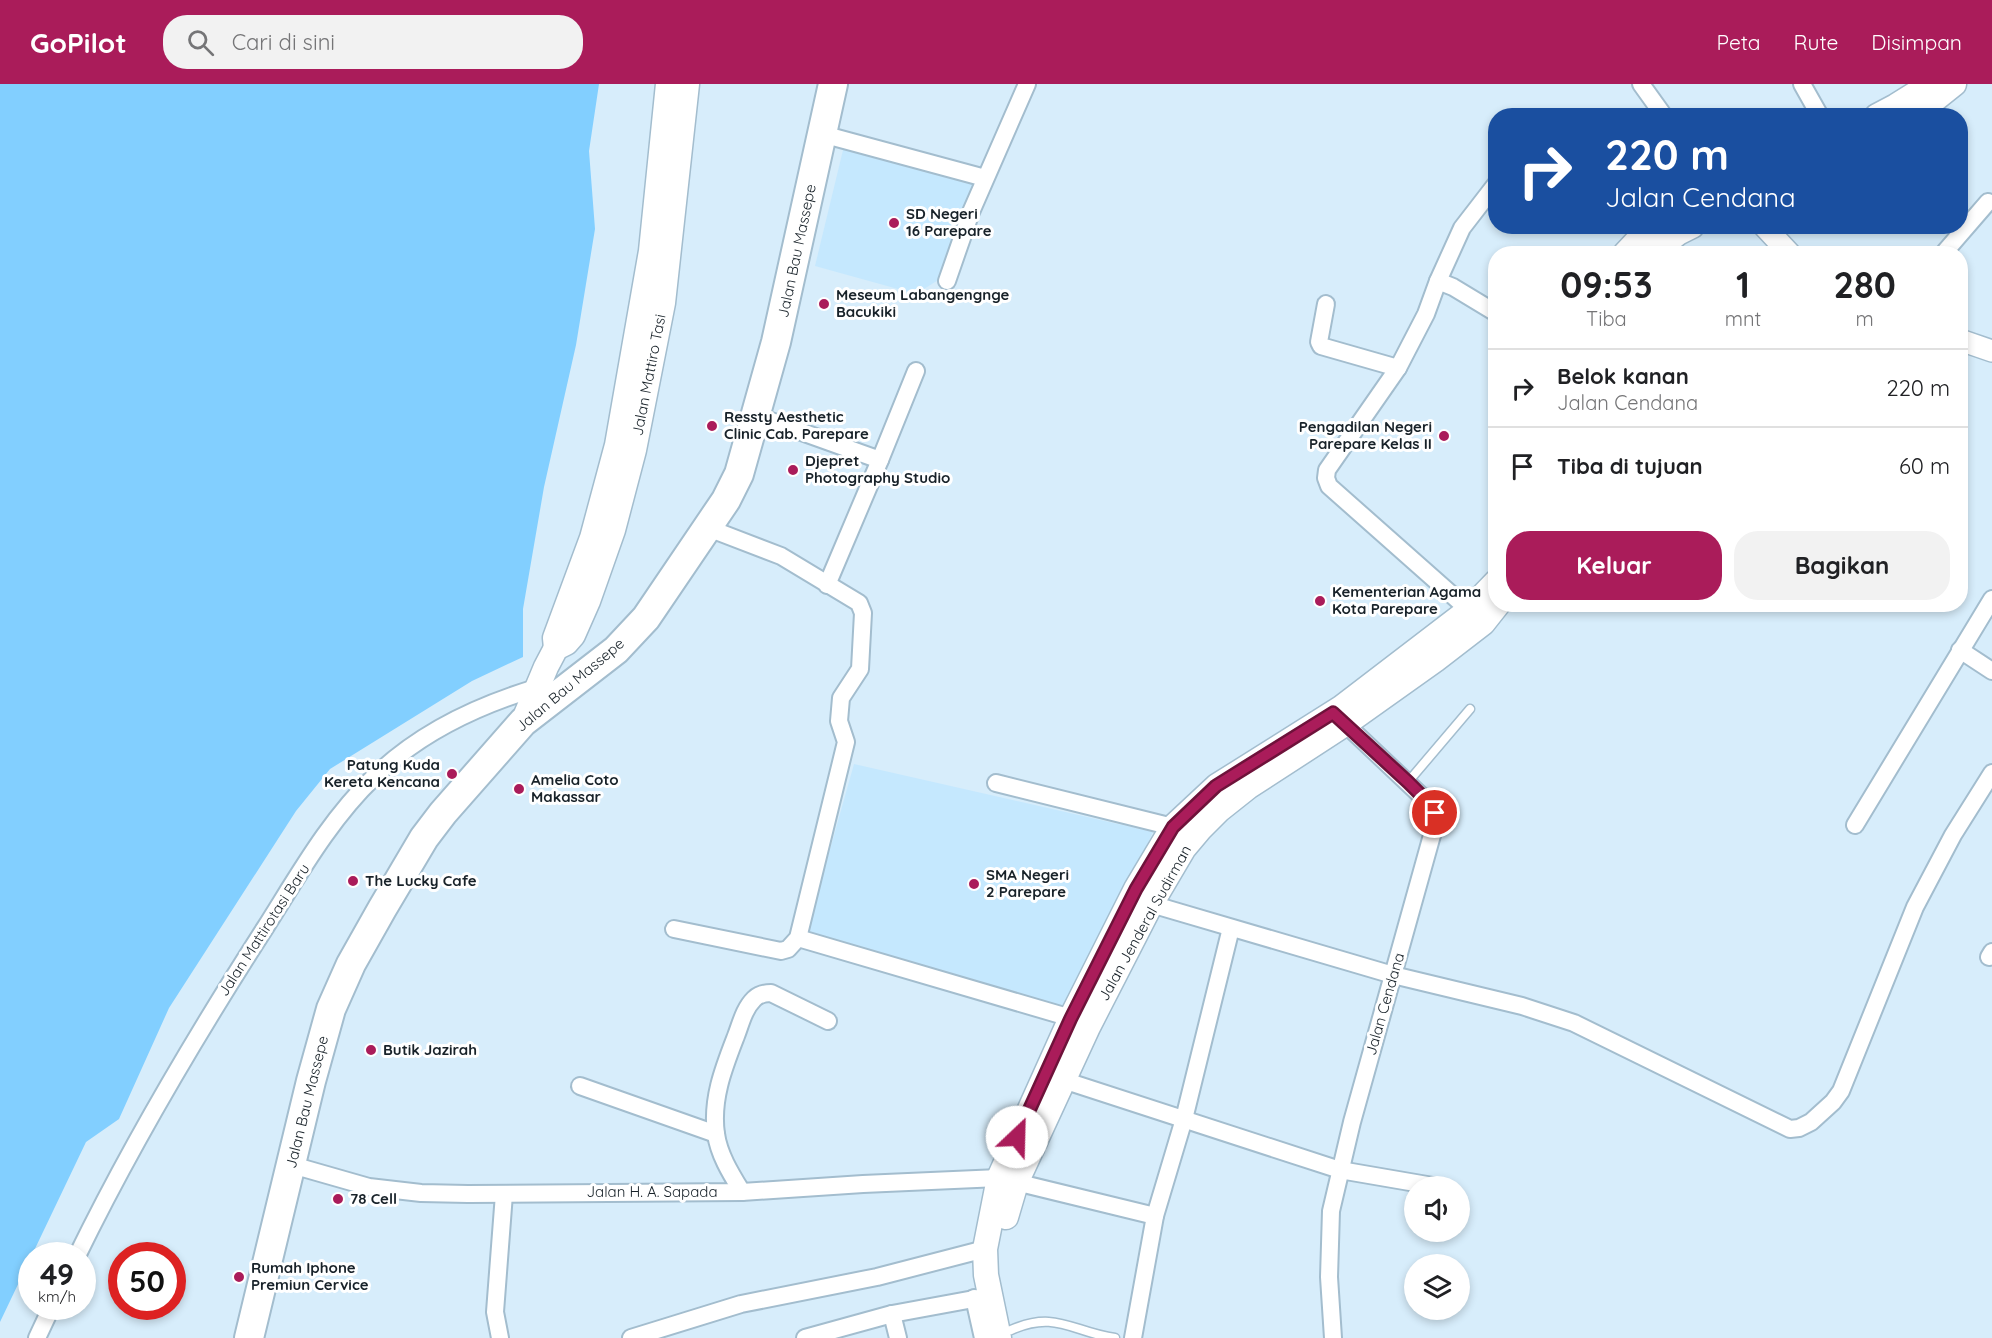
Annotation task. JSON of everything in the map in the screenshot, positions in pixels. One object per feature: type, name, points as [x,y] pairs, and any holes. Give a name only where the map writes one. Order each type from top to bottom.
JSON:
[{"type":"highway","name":"Jalan Bau Massepe","points":[[249,1338],[311,1081],[331,1009],[351,964],[424,838],[443,813],[523,722],[616,650],[646,618],[708,528],[739,474],[776,342],[833,84]]},
{"type":"main road","name":"Jalan Mattiro Tasi","points":[[668,84],[668,164]]},
{"type":"main road","name":"Jalan Mattiro Tasi","points":[[523,722],[536,688],[556,648],[555,638],[592,537],[617,445],[651,250],[687,84]]},
{"type":"main road","points":[[1894,108],[1938,88]]},
{"type":"main road","points":[[1921,108],[1938,88]]},
{"type":"main road","points":[[1632,246],[1645,234]]},
{"type":"main road","points":[[1661,246],[1677,234]]},
{"type":"main road","name":"Jalan Jenderal Sudirman","points":[[1008,1335],[1001,1249],[1008,1205],[1007,1181],[1063,1080],[1080,1022],[1184,849],[1219,810],[1339,718],[1488,596]]},
{"type":"main road","name":"Jalan Jenderal Sudirman","points":[[1008,1335],[982,1297],[986,1275],[985,1249],[1007,1181],[1080,1022],[1136,889],[1173,827],[1216,786],[1339,718],[1443,653],[1483,622],[1488,609]]},
{"type":"street","points":[[947,281],[971,212],[1027,84]]},
{"type":"street","points":[[1641,84],[1658,108]]},
{"type":"street","points":[[1802,84],[1816,108]]},
{"type":"street","points":[[822,134],[986,178]]},
{"type":"street","points":[[1469,610],[1329,486],[1326,478],[1327,470],[1398,368],[1426,315],[1438,281],[1462,228],[1488,194]]},
{"type":"street","points":[[1968,225],[1988,202]]},
{"type":"street","points":[[1771,234],[1783,246]]},
{"type":"street","points":[[1950,246],[1960,234]]},
{"type":"street","points":[[1438,281],[1453,287],[1488,308]]},
{"type":"street","points":[[1326,304],[1319,342],[1321,346],[1398,368]]},
{"type":"street","points":[[1968,343],[1992,351]]},
{"type":"street","points":[[827,585],[916,371]]},
{"type":"street","points":[[757,416],[880,460]]},
{"type":"street","points":[[674,929],[781,951],[788,949],[798,938],[846,742],[839,721],[841,698],[860,669],[863,613],[859,603],[781,556],[708,528]]},
{"type":"street","points":[[1855,825],[1992,600]]},
{"type":"street","points":[[1960,650],[1992,671]]},
{"type":"street","name":"Jalan Mattirotasi Baru","points":[[84,1242],[101,1207],[215,1006],[330,827],[374,776],[424,736],[492,702],[536,688]]},
{"type":"street","name":"Jalan Cendana","points":[[1333,1338],[1329,1238],[1331,1211],[1340,1170],[1434,828],[1435,813],[1430,804],[1408,782],[1339,718]]},
{"type":"street","points":[[1151,904],[1393,975],[1522,1006],[1574,1023],[1771,1121],[1790,1129],[1799,1128],[1811,1122],[1841,1092],[1915,907],[1953,836],[1992,773]]},
{"type":"street","points":[[996,783],[1173,827]]},
{"type":"street","points":[[1133,1338],[1155,1216],[1184,1119],[1231,928]]},
{"type":"street","points":[[798,938],[1080,1022]]},
{"type":"street","points":[[742,1192],[723,1158],[716,1134],[717,1096],[722,1072],[746,1009],[762,993],[771,993],[828,1021]]},
{"type":"street","points":[[1063,1080],[1340,1170],[1404,1181]]},
{"type":"street","points":[[580,1086],[716,1134]]},
{"type":"street","name":"Jalan H. A. Sapada","points":[[292,1165],[369,1187],[421,1194],[742,1192],[863,1184],[1007,1181],[1155,1216]]},
{"type":"street","points":[[500,1338],[495,1312],[504,1194]]},
{"type":"street","points":[[631,1338],[741,1304],[877,1277],[985,1249]]},
{"type":"street","points":[[805,1338],[892,1314],[982,1297],[983,1338]]},
{"type":"street","points":[[892,1314],[898,1338]]},
{"type":"street","points":[[37,1338],[45,1320]]},
{"type":"lane","points":[[1408,782],[1470,709]]},
{"type":"lane","points":[[1008,1335],[1028,1323],[1050,1322],[1062,1323],[1115,1338]]},
{"type":"shaded area","name":"SD Negeri 16 Parepare","points":[[844,146],[980,181],[943,277],[916,294],[815,266]]},
{"type":"shaded area","name":"SMA Negeri 2 Parepare","points":[[854,764],[1153,832],[1068,1010],[806,935]]},
{"type":"water","points":[[0,84],[599,84],[589,151],[595,229],[576,345],[544,487],[523,609],[523,657],[472,681],[330,769],[296,811],[169,1008],[119,1119],[86,1142],[38,1242],[18,1242],[18,1284],[0,1322]]},
{"type":"place","name":"SD Negeri 16 Parepare","points":[[894,223]]},
{"type":"place","name":"Meseum Labangengnge Bacukiki","points":[[824,304]]},
{"type":"place","name":"Ressty Aesthetic Clinic Cab. Parepare","points":[[712,426]]},
{"type":"place","name":"Pengadilan Negeri Parepare Kelas II","points":[[1444,436]]},
{"type":"place","name":"Djepret Photography Studio","points":[[793,470]]},
{"type":"place","name":"Kementerian Agama Kota Parepare","points":[[1320,601]]},
{"type":"place","name":"Patung Kuda Kereta Kencana","points":[[452,774]]},
{"type":"place","name":"Amelia Coto Makassar","points":[[519,789]]},
{"type":"place","name":"The Lucky Cafe","points":[[353,881]]},
{"type":"place","name":"SMA Negeri 2 Parepare","points":[[974,884]]},
{"type":"place","name":"Butik Jazirah","points":[[371,1050]]},
{"type":"place","name":"78 Cell","points":[[338,1199]]},
{"type":"place","name":"Rumah Iphone Premiun Cervice","points":[[239,1277]]},
{"type":"route","points":[[1017,1137],[1071,1018],[1136,889],[1173,827],[1216,786],[1333,713],[1408,782],[1430,804],[1435,813]]}]
